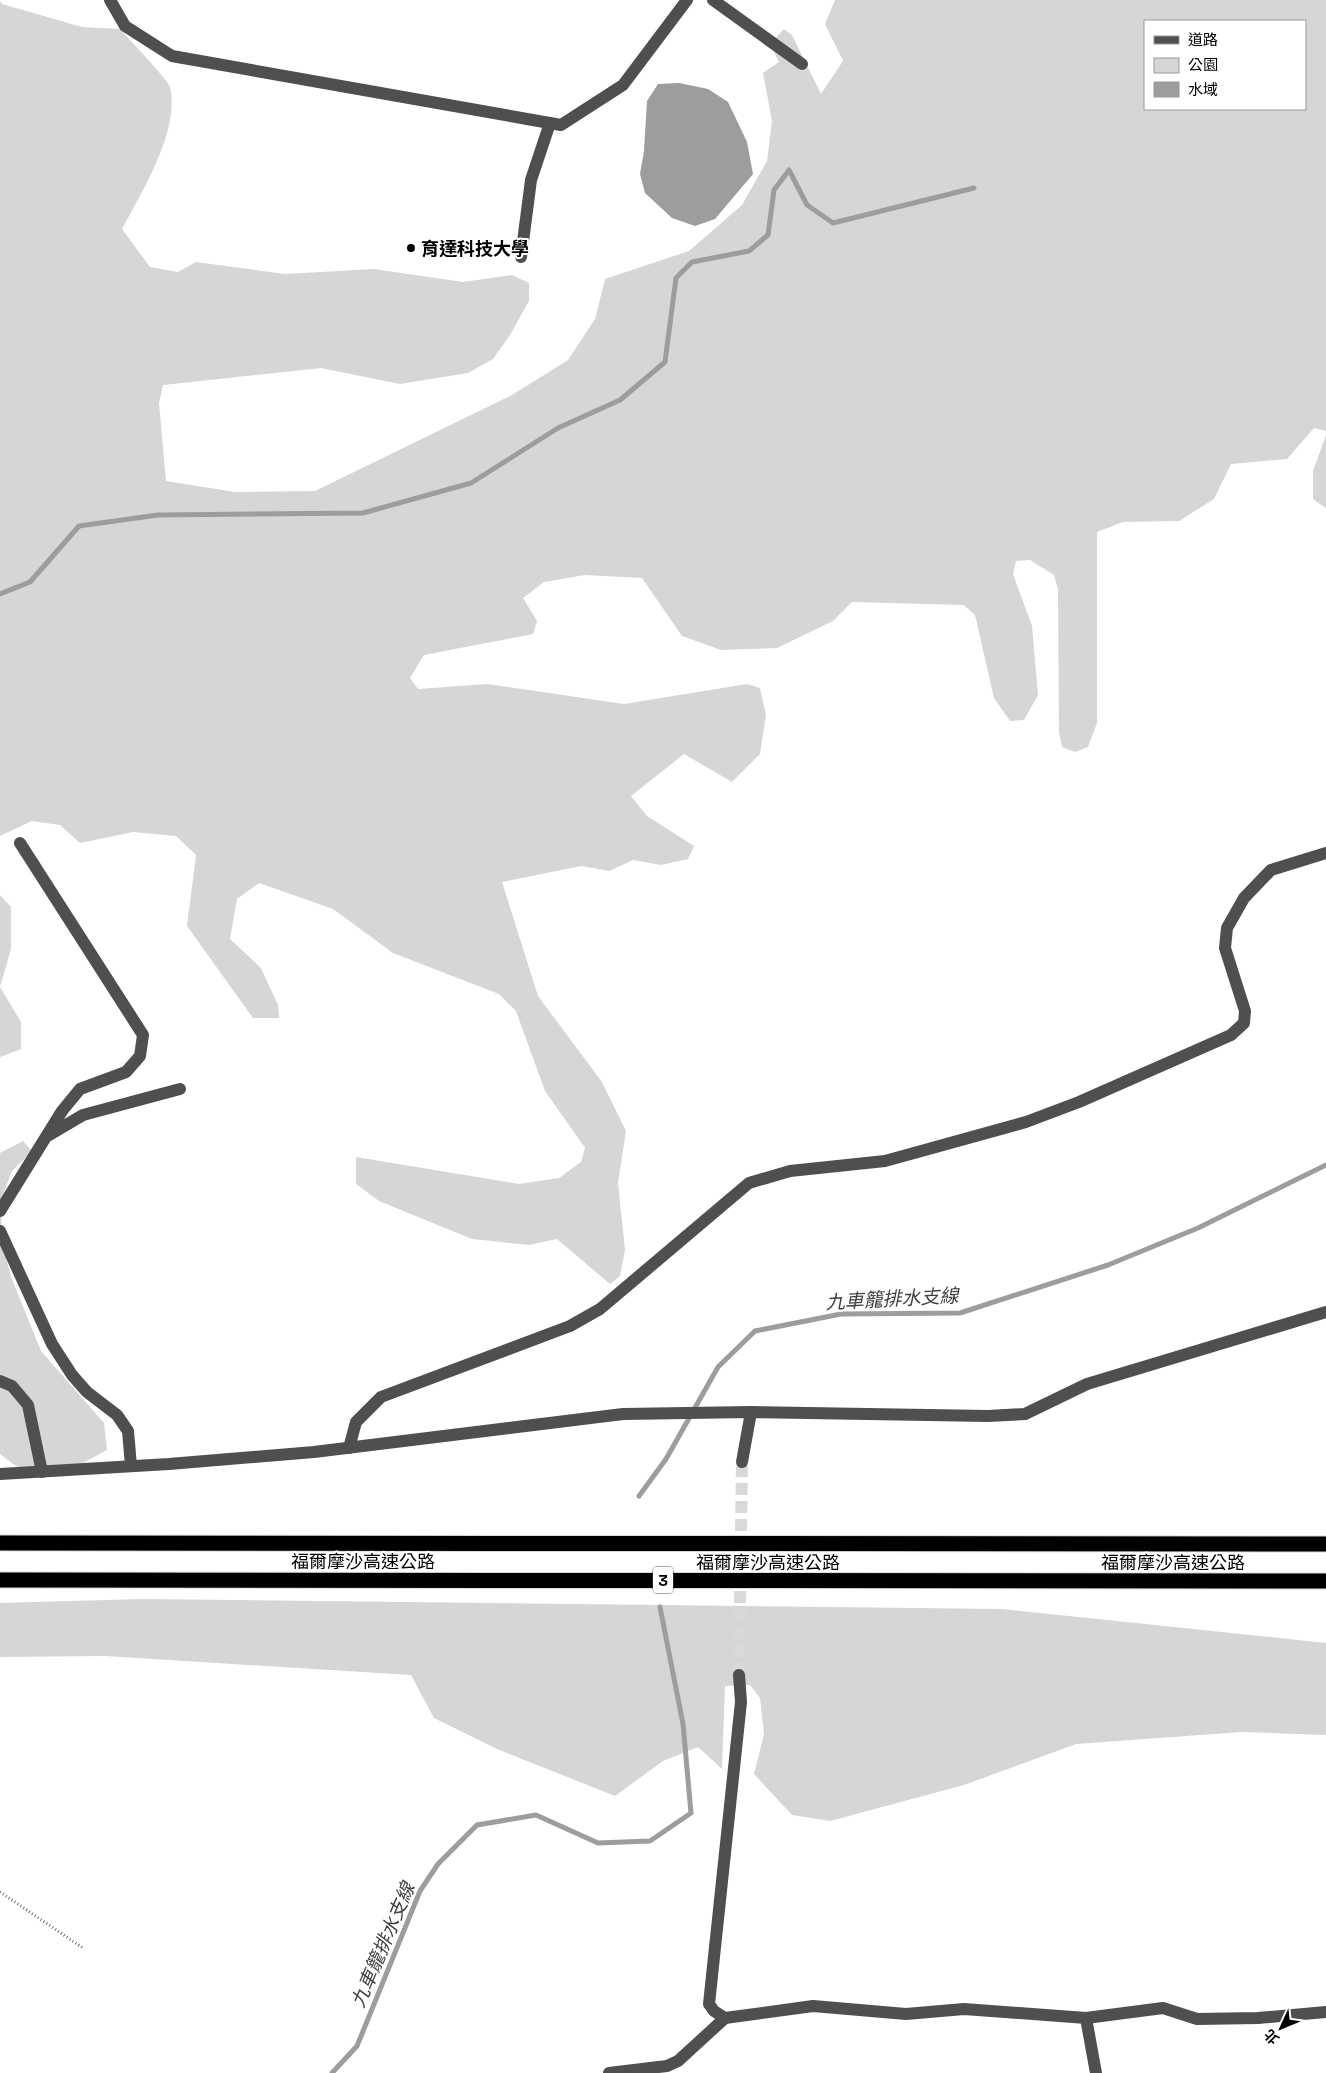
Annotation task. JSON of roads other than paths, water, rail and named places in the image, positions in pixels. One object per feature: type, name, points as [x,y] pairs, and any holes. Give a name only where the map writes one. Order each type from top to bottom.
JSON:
[{"type":"highway","name":"福爾摩沙高速公路","points":[[0,1543],[1326,1544]]},
{"type":"highway","name":"福爾摩沙高速公路","points":[[0,1580],[1326,1581]]},
{"type":"street","points":[[110,0],[125,26],[172,56],[562,125],[623,85],[686,0]]},
{"type":"street","points":[[713,0],[802,64]]},
{"type":"street","points":[[521,257],[531,180],[550,123]]},
{"type":"street","points":[[0,1211],[62,1112],[80,1089],[126,1072],[140,1056],[143,1035],[20,842]]},
{"type":"street","points":[[349,1448],[356,1422],[381,1397],[570,1326],[600,1309],[748,1183],[790,1171],[885,1161],[1026,1122],[1079,1102],[1231,1035],[1244,1023],[1245,1011],[1225,948],[1227,928],[1244,898],[1271,870],[1326,853]]},
{"type":"street","points":[[46,1137],[83,1115],[180,1089]]},
{"type":"street","points":[[0,1231],[52,1344],[87,1392],[117,1415],[128,1431],[131,1466]]},
{"type":"street","points":[[0,1474],[131,1466],[349,1448],[623,1414],[751,1412],[988,1416],[1025,1414],[1087,1384],[1326,1312]]},
{"type":"street","points":[[0,1381],[12,1386],[28,1405],[42,1472]]},
{"type":"street","points":[[742,1462],[751,1412]]},
{"type":"street","points":[[725,2018],[714,2011],[710,2004],[740,1702],[739,1675]]},
{"type":"street","points":[[608,2073],[667,2066],[678,2061],[725,2018],[813,2006],[906,2014],[964,2009],[1086,2018],[1163,2008],[1197,2019],[1258,2018],[1326,2012]]},
{"type":"street","points":[[1086,2018],[1096,2073]]},
{"type":"water","points":[[679,83],[708,89],[728,102],[747,142],[753,174],[715,219],[695,226],[672,218],[645,193],[640,174],[644,151],[647,101],[658,84]]},
{"type":"waterway","points":[[0,594],[30,582],[79,526],[158,515],[363,513],[471,483],[558,428],[620,400],[665,362],[676,278],[692,262],[749,251],[768,235],[774,190],[789,170],[807,205],[833,223],[974,188]]},
{"type":"waterway","name":"九車籠排水支線","points":[[639,1496],[666,1459],[718,1367],[755,1331],[841,1314],[960,1313],[1108,1265],[1198,1228],[1326,1165]]},
{"type":"waterway","name":"九車籠排水支線","points":[[332,2073],[357,2046],[420,1891],[438,1864],[477,1825],[536,1815],[598,1843],[650,1841],[691,1813],[683,1724],[660,1607]]},
{"type":"tunnel","points":[[739,1675],[742,1462]]},
{"type":"place","name":"育達科技大學","points":[[411,248]]}]
